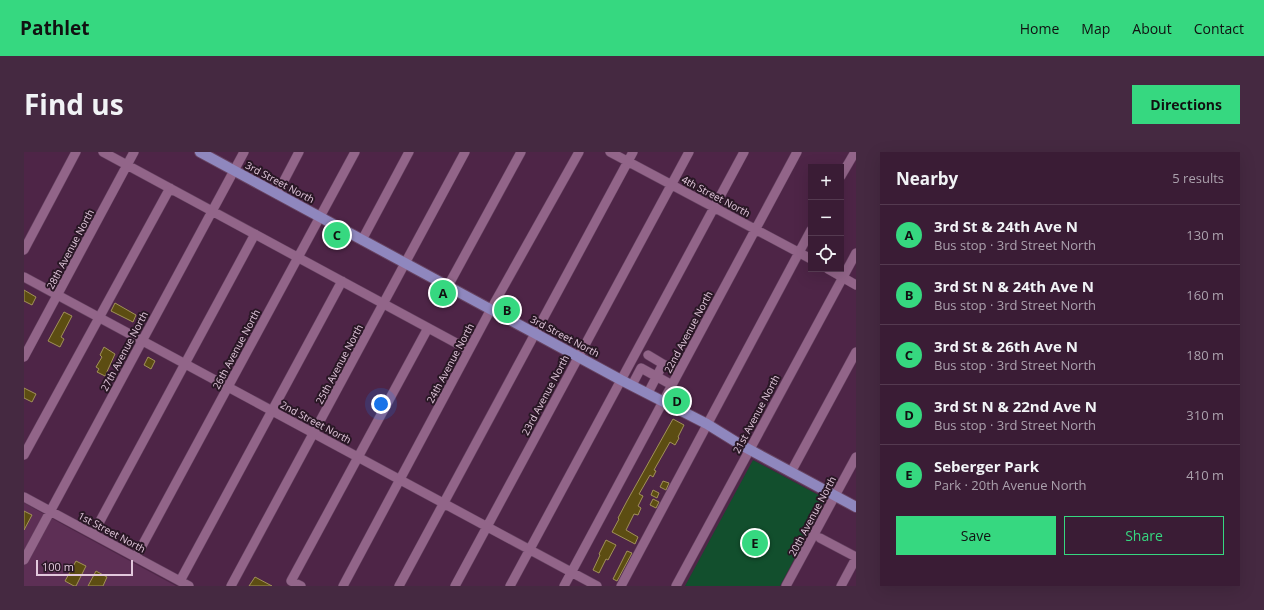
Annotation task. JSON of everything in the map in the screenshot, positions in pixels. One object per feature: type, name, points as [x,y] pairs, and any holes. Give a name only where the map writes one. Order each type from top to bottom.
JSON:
[{"type":"main road","name":"3rd Street North","points":[[200,152],[578,357],[707,424],[856,507]]},
{"type":"street","points":[[24,250],[76,152]]},
{"type":"street","points":[[103,152],[469,350]]},
{"type":"street","name":"28th Avenue North","points":[[24,356],[134,152]]},
{"type":"street","name":"27th Avenue North","points":[[24,560],[244,152]]},
{"type":"street","points":[[277,194],[299,152]]},
{"type":"street","name":"26th Avenue North","points":[[136,557],[355,152]]},
{"type":"street","points":[[362,240],[409,152]]},
{"type":"street","name":"25th Avenue North","points":[[231,586],[466,152]]},
{"type":"street","points":[[448,286],[521,152]]},
{"type":"street","name":"24th Avenue North","points":[[343,586],[491,309],[579,152]]},
{"type":"street","name":"4th Street North","points":[[610,152],[808,258]]},
{"type":"street","points":[[399,586],[633,152]]},
{"type":"street","name":"23rd Avenue North","points":[[455,586],[689,152]]},
{"type":"street","points":[[510,586],[744,152]]},
{"type":"street","name":"22nd Avenue North","points":[[564,586],[797,152]]},
{"type":"street","points":[[844,171],[855,152]]},
{"type":"street","points":[[24,455],[98,317],[170,188]]},
{"type":"street","points":[[93,534],[255,234]]},
{"type":"street","points":[[621,586],[808,236]]},
{"type":"street","name":"21st Avenue North","points":[[676,586],[856,253]]},
{"type":"street","points":[[834,272],[856,285]]},
{"type":"street","name":"2nd Street North","points":[[24,276],[597,586]]},
{"type":"street","points":[[180,581],[342,281]]},
{"type":"street","points":[[300,586],[291,581],[428,328]]},
{"type":"street","points":[[792,472],[856,352]]},
{"type":"street","points":[[648,355],[679,371]]},
{"type":"street","points":[[648,393],[663,364]]},
{"type":"street","points":[[632,385],[641,368],[655,380],[672,385]]},
{"type":"street","name":"20th Avenue North","points":[[786,586],[856,457]]},
{"type":"street","name":"1st Street North","points":[[24,497],[189,586]]},
{"type":"street","points":[[820,538],[856,558],[841,586]]},
{"type":"shaded area","points":[[24,503],[71,529],[176,586],[24,586]]},
{"type":"green space","points":[[753,460],[826,499],[780,586],[685,586]]},
{"type":"building","points":[[24,290],[36,297],[32,305],[24,301]]},
{"type":"building","points":[[115,303],[136,315],[133,322],[111,311]]},
{"type":"building","points":[[64,312],[72,316],[61,337],[64,339],[60,347],[48,341]]},
{"type":"building","points":[[104,347],[115,354],[105,376],[97,372],[99,369],[96,367],[102,357],[100,355]]},
{"type":"building","points":[[148,357],[155,361],[151,369],[144,365]]},
{"type":"building","points":[[24,388],[36,394],[32,402],[24,398]]},
{"type":"building","points":[[673,419],[684,425],[678,437],[679,438],[675,445],[670,442],[654,470],[656,471],[653,477],[650,475],[639,494],[643,496],[638,506],[641,508],[638,515],[634,514],[626,530],[638,537],[635,544],[612,532],[627,501]]},
{"type":"building","points":[[663,481],[669,483],[666,490],[660,487]]},
{"type":"building","points":[[653,490],[659,493],[657,498],[651,495]]},
{"type":"building","points":[[653,499],[659,502],[656,508],[650,505]]},
{"type":"building","points":[[24,511],[32,515],[24,530]]},
{"type":"building","points":[[606,540],[616,545],[608,560],[606,559],[599,573],[593,570]]},
{"type":"building","points":[[627,551],[632,553],[617,581],[613,579]]},
{"type":"building","points":[[76,561],[86,566],[76,586],[74,586],[65,581]]},
{"type":"building","points":[[96,571],[107,577],[103,586],[88,586]]},
{"type":"building","points":[[255,577],[272,586],[249,586]]},
{"type":"place","name":"3rd St & 26th Ave N","points":[[337,235]]},
{"type":"place","name":"3rd St & 24th Ave N","points":[[443,293]]},
{"type":"place","name":"3rd St N & 24th Ave N","points":[[507,310]]},
{"type":"place","name":"3rd St N & 22nd Ave N","points":[[677,401]]},
{"type":"place","name":"Seberger Park","points":[[755,543]]}]
